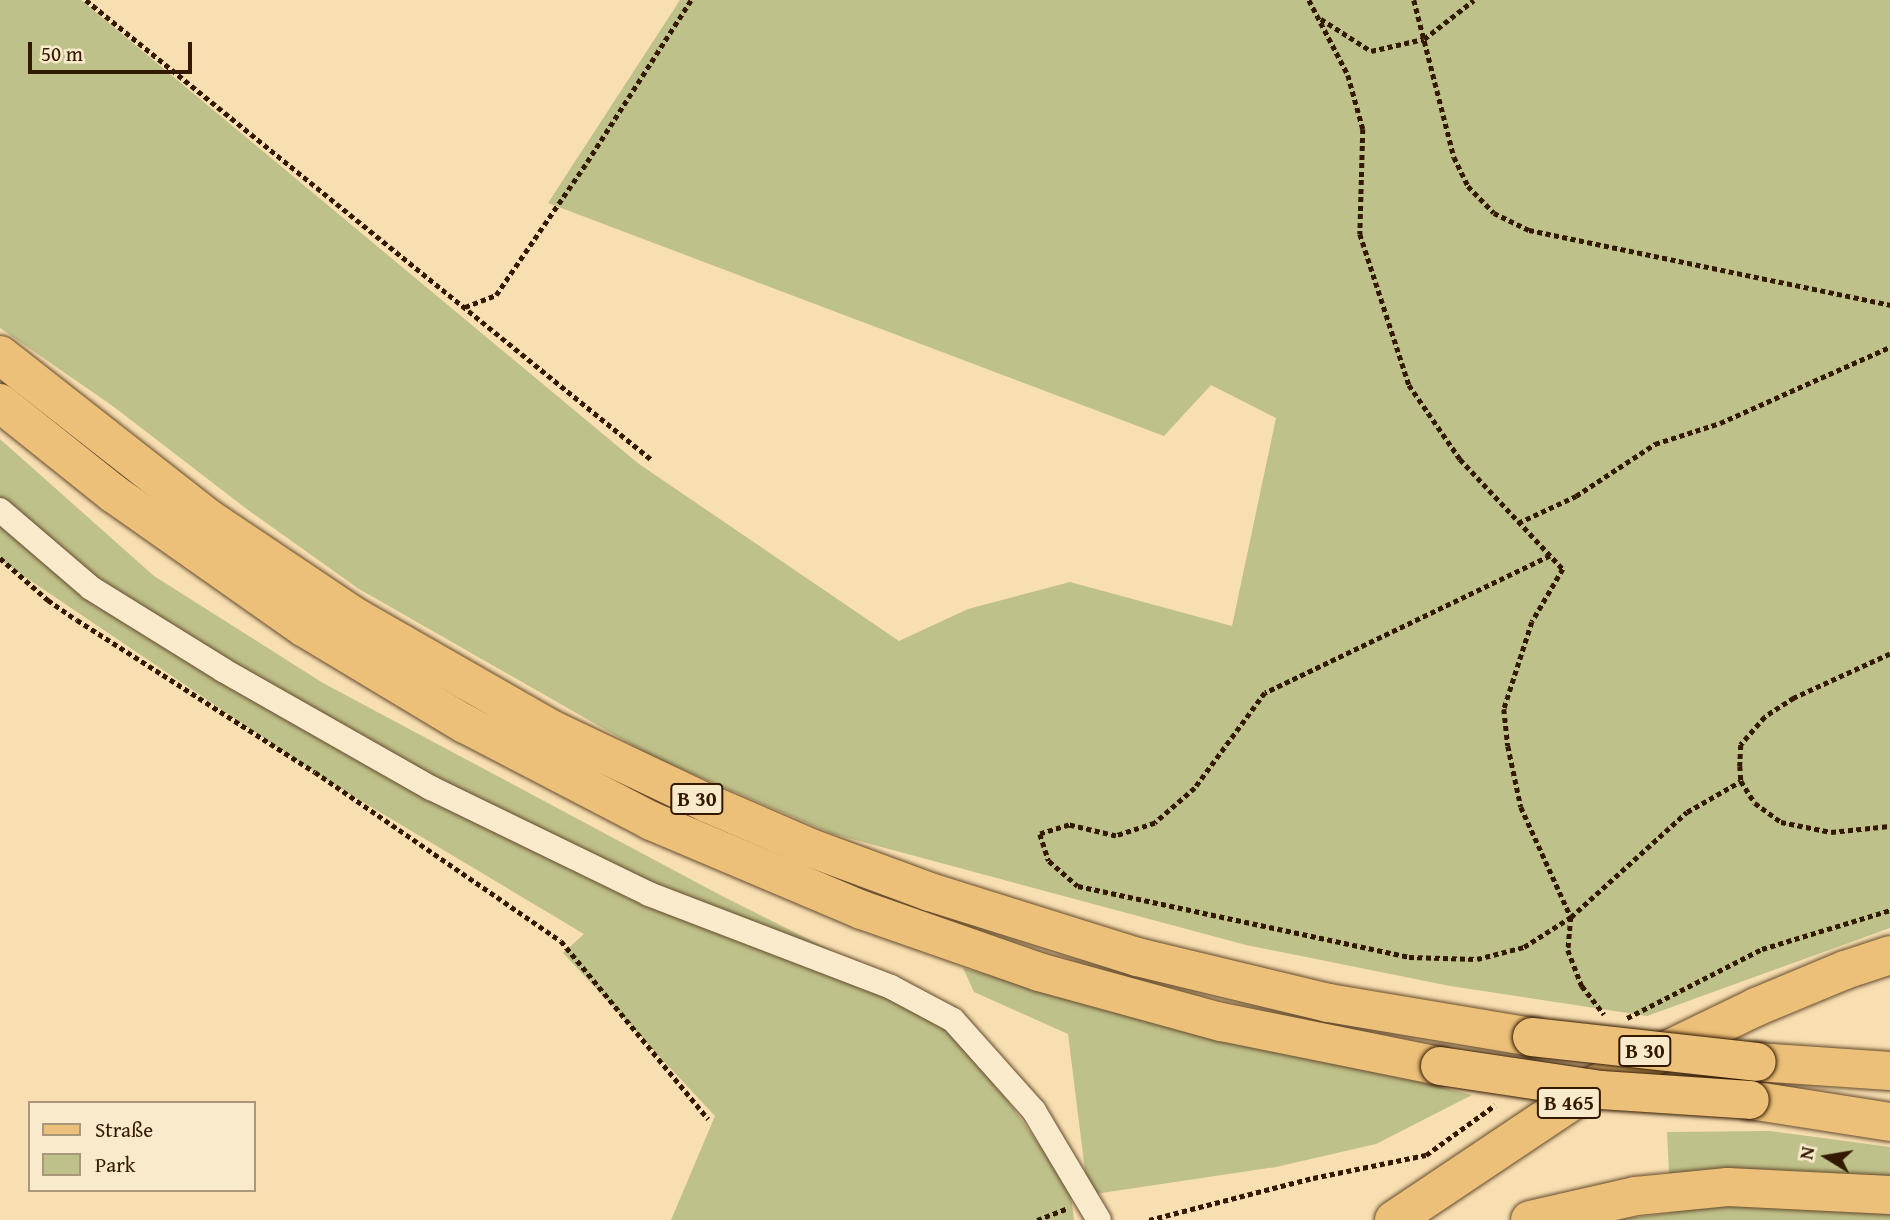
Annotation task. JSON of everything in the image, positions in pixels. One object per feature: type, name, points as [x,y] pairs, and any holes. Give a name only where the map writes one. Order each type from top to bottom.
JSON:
[{"type":"main road","name":"B 30","points":[[0,355],[208,518],[357,618],[551,729],[707,803],[811,848],[930,892],[1137,957],[1328,1003],[1532,1037],[1758,1062],[1890,1071]]},
{"type":"main road","name":"B 30","points":[[0,403],[114,494],[305,628],[465,724],[652,821],[851,906],[1039,972],[1220,1022],[1440,1066],[1601,1090],[1750,1100],[1890,1100]]},
{"type":"main road","name":"B 465","points":[[1394,1220],[1599,1083],[1756,1007],[1845,970],[1890,955]]},
{"type":"main road","name":"B 30","points":[[1758,1062],[1890,1057]]},
{"type":"main road","points":[[1750,1100],[1890,1122]]},
{"type":"main road","points":[[1530,1220],[1636,1196],[1728,1187],[1890,1195]]},
{"type":"street","points":[[0,510],[91,588],[223,670],[431,788],[649,894],[891,987],[953,1020],[1034,1111],[1093,1211]]},
{"type":"path","points":[[86,0],[652,460]]},
{"type":"path","points":[[464,307],[496,296],[587,162],[691,0]]},
{"type":"path","points":[[1309,0],[1348,75],[1363,129],[1360,233],[1409,386],[1460,459],[1563,569],[1532,622],[1504,709],[1508,746],[1521,807],[1571,917],[1568,950],[1598,1011],[1609,1016]]},
{"type":"path","points":[[1414,0],[1454,157],[1468,186],[1494,213],[1529,230],[1890,304]]},
{"type":"path","points":[[1319,17],[1371,51],[1424,39],[1474,0]]},
{"type":"path","points":[[1518,523],[1576,496],[1655,444],[1720,423],[1890,348]]},
{"type":"path","points":[[1550,556],[1265,693],[1195,788],[1155,823],[1116,836],[1069,825],[1040,834],[1049,861],[1078,886],[1409,957],[1477,959],[1524,947],[1571,917],[1687,812],[1741,781]]},
{"type":"path","points":[[0,558],[48,600],[77,620],[315,772],[561,941],[708,1119]]},
{"type":"path","points":[[1890,654],[1794,698],[1765,717],[1741,745],[1741,781],[1755,803],[1782,822],[1831,832],[1890,825]]},
{"type":"path","points":[[1620,1022],[1762,949],[1890,910]]},
{"type":"path","points":[[1149,1220],[1313,1178],[1426,1155],[1501,1100]]},
{"type":"path","points":[[1037,1220],[1093,1211]]},
{"type":"green space","points":[[0,0],[81,0],[639,464],[899,641],[968,609],[1070,582],[1232,626],[1276,418],[1211,385],[1164,436],[548,203],[680,0],[1890,0],[1890,928],[1647,1016],[1450,986],[1246,945],[833,834],[655,758],[359,589],[248,510],[114,407],[0,328]]},
{"type":"green space","points":[[0,439],[154,576],[323,683],[722,896],[848,959],[968,1045],[1070,1188],[1074,1220],[671,1220],[715,1116],[563,953],[584,934],[326,780],[0,560]]},
{"type":"green space","points":[[963,968],[1238,1041],[1357,1066],[1472,1095],[1376,1144],[1276,1167],[1088,1195],[1068,1034],[974,992]]},
{"type":"green space","points":[[1770,1131],[1890,1147],[1890,1220],[1611,1220],[1671,1213],[1667,1132]]}]
